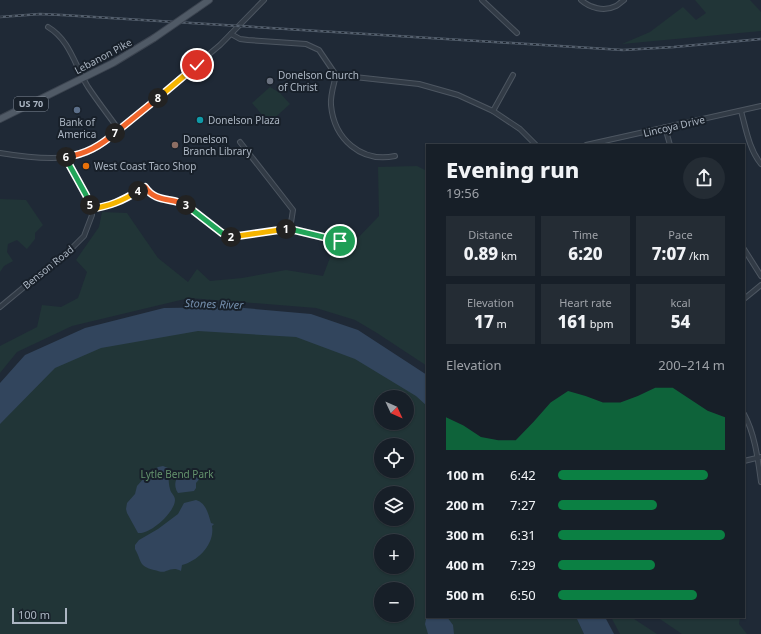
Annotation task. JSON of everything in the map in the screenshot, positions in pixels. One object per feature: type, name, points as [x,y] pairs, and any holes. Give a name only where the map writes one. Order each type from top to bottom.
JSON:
[{"type":"main road","name":"Lebanon Pike","points":[[0,119],[134,52],[209,0]]},
{"type":"street","points":[[0,153],[26,156],[65,157],[76,156],[91,150],[119,130],[205,59],[264,0]]},
{"type":"street","points":[[482,0],[517,33]]},
{"type":"street","points":[[581,0],[585,4],[599,9],[616,6],[624,0]]},
{"type":"street","points":[[48,27],[58,34],[70,50],[87,86],[119,130]]},
{"type":"street","points":[[231,34],[248,40],[306,44],[319,50],[336,74],[331,104],[335,123],[346,142],[363,154],[385,158],[395,156]]},
{"type":"street","points":[[336,74],[418,84],[458,95],[493,111],[520,129],[535,144]]},
{"type":"street","points":[[493,111],[513,75]]},
{"type":"street","name":"Lincoya Drive","points":[[591,144],[761,106]]},
{"type":"street","points":[[741,111],[750,144],[761,164]]},
{"type":"street","points":[[665,128],[670,144]]},
{"type":"street","points":[[240,142],[293,210],[290,229]]},
{"type":"street","points":[[65,157],[86,195],[91,209],[114,204],[145,187],[152,196],[178,201],[186,205],[222,233],[230,237],[290,229],[340,241]]},
{"type":"street","name":"Benson Road","points":[[0,307],[41,272],[63,258],[84,236],[92,215],[91,209]]},
{"type":"street","points":[[745,251],[761,276]]},
{"type":"street","points":[[745,298],[761,285]]},
{"type":"street","points":[[745,417],[759,457],[761,482]]},
{"type":"street","points":[[745,461],[759,457]]},
{"type":"green space","points":[[695,0],[750,0],[761,12],[761,31],[622,44],[650,32],[683,7],[696,20],[706,13]]},
{"type":"green space","points":[[270,87],[280,93],[290,104],[269,123],[252,103]]},
{"type":"green space","points":[[417,166],[426,170],[426,365],[355,320],[316,308],[189,298],[72,326],[17,352],[0,373],[0,346],[37,327],[42,305],[61,307],[78,298],[87,272],[76,260],[99,227],[102,212],[127,213],[158,258],[188,282],[197,269],[210,281],[242,278],[286,270],[323,276],[331,255],[355,241],[379,216],[378,167]]},
{"type":"green space","points":[[0,199],[26,200],[43,225],[35,233],[35,239],[27,249],[17,240],[8,244],[7,252],[13,261],[4,266],[0,272]]},
{"type":"green space","name":"Lytle Bend Park","points":[[280,318],[426,392],[426,618],[576,618],[584,634],[0,634],[0,388],[74,336]]},
{"type":"green space","points":[[612,618],[633,618],[657,634],[620,634]]},
{"type":"green space","points":[[658,618],[740,618],[739,624],[747,634],[682,634]]},
{"type":"water","points":[[233,307],[311,314],[358,330],[426,374],[426,405],[414,395],[414,390],[406,390],[355,359],[296,337],[198,331],[101,348],[55,368],[0,424],[0,383],[25,355],[85,328],[164,308]]},
{"type":"water","points":[[163,466],[168,468],[169,486],[175,498],[174,505],[161,522],[155,527],[143,533],[138,533],[127,513],[127,503],[135,494],[137,486],[144,478],[158,467]]},
{"type":"water","points":[[183,472],[189,473],[193,478],[201,477],[196,483],[196,488],[194,491],[178,493],[176,490],[176,481],[178,476]]},
{"type":"water","points":[[196,500],[202,503],[208,512],[211,523],[214,524],[212,526],[211,539],[204,551],[194,560],[182,565],[181,571],[174,569],[162,572],[145,567],[135,549],[135,545],[139,540],[158,529],[178,514],[184,503]]},
{"type":"water","points":[[426,618],[448,618],[453,625],[454,634],[428,634],[425,624]]},
{"type":"water","points":[[576,618],[606,618],[614,634],[584,634]]},
{"type":"railway","points":[[0,17],[40,14],[62,15],[623,50],[761,39]]},
{"type":"place","name":"Donelson Church of Christ","points":[[270,81]]},
{"type":"place","name":"Bank of America","points":[[77,110]]},
{"type":"place","name":"Donelson Plaza","points":[[200,120]]},
{"type":"place","name":"Donelson Branch Library","points":[[175,145]]},
{"type":"place","name":"West Coast Taco Shop","points":[[86,166]]},
{"type":"route","points":[[197,65],[147,108],[97,147],[76,156],[65,157],[86,195],[91,209],[114,204],[145,187],[152,196],[178,201],[186,205],[222,233],[230,237],[290,229],[340,241]]},
{"type":"water label","name":"Stones River","points":[[214,304]]}]
